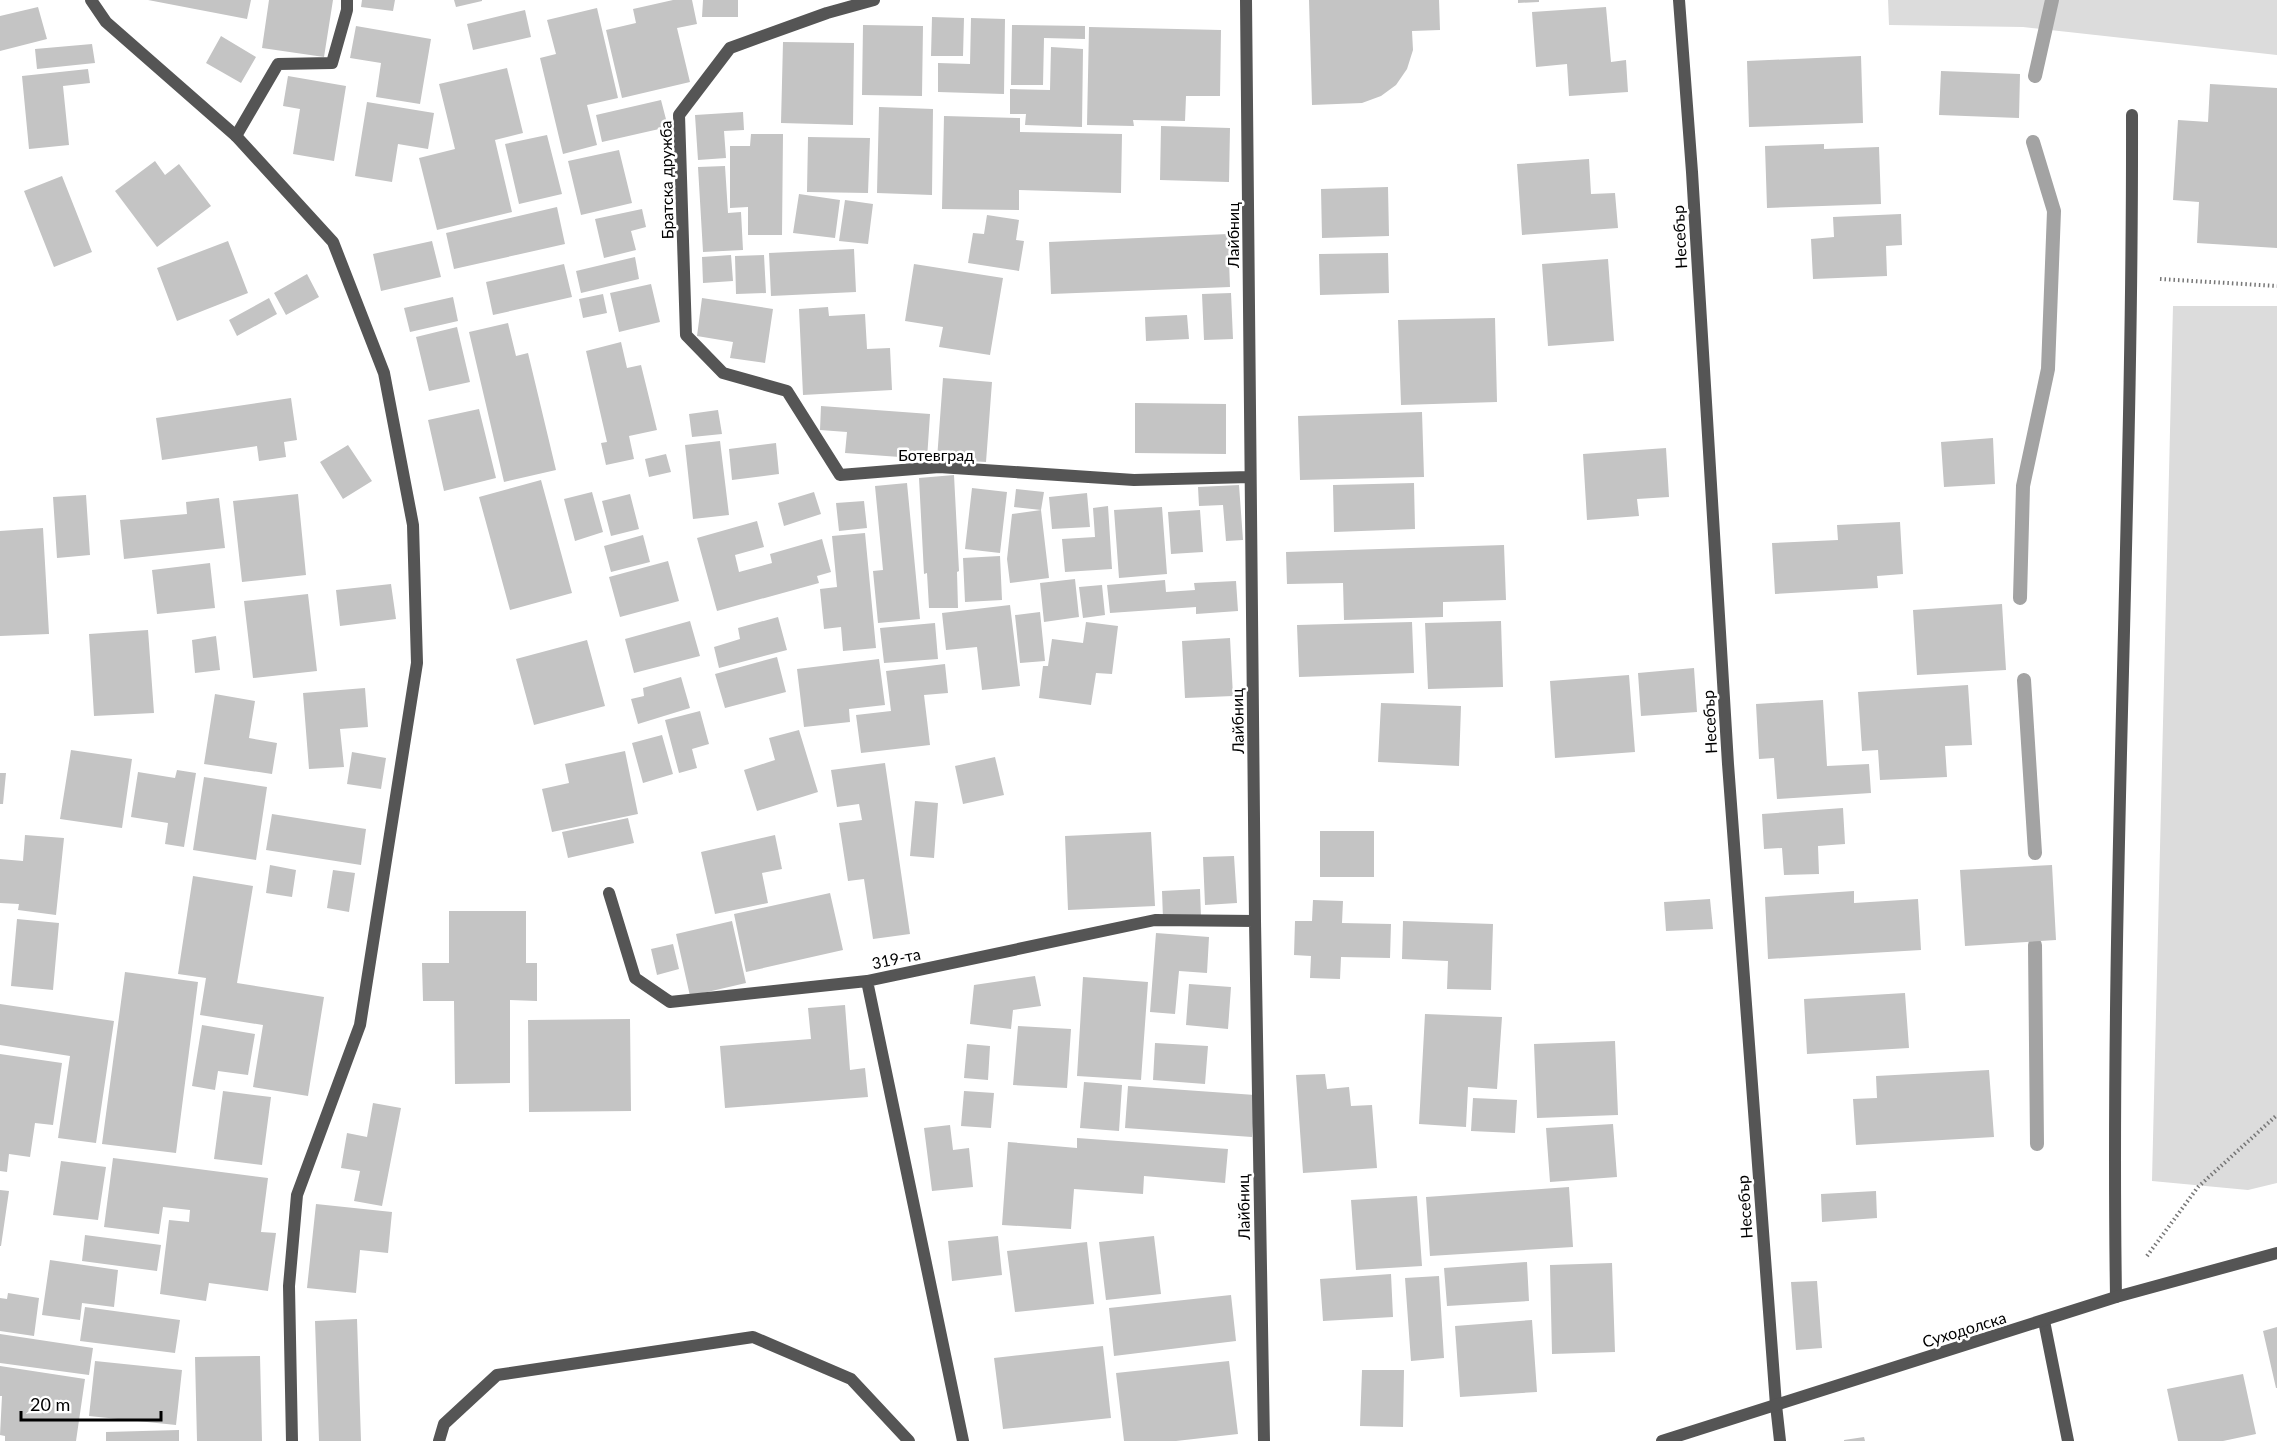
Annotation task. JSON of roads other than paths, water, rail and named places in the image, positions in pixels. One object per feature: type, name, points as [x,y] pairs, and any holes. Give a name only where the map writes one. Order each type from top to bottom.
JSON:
[{"type":"street","points":[[91,0],[106,22],[236,136],[333,242],[384,373],[413,525],[417,663],[360,1024],[297,1195],[290,1286],[292,1441]]},
{"type":"street","points":[[236,136],[278,64],[332,63],[347,10],[347,0]]},
{"type":"street","name":"Братска дружба","points":[[686,335],[679,115],[730,48],[827,13],[874,0]]},
{"type":"street","name":"Лайбниц","points":[[1246,0],[1250,477],[1264,1441]]},
{"type":"street","name":"Несебър","points":[[1679,0],[1692,172],[1728,764],[1780,1441]]},
{"type":"street","points":[[2116,1297],[2114,1137],[2132,278],[2132,115]]},
{"type":"street","name":"Ботевград","points":[[686,335],[723,373],[787,391],[840,474],[939,468],[1134,480],[1250,477]]},
{"type":"street","name":"319-та","points":[[609,893],[636,978],[670,1002],[867,981],[1155,920],[1256,921]]},
{"type":"street","points":[[867,981],[963,1441]]},
{"type":"street","name":"Суходолска","points":[[1662,1441],[2116,1297],[2277,1253]]},
{"type":"street","points":[[2044,1321],[2068,1441]]},
{"type":"street","points":[[439,1441],[444,1424],[497,1375],[753,1337],[851,1379],[909,1441]]},
{"type":"waterway","points":[[2035,76],[2052,0]]},
{"type":"waterway","points":[[2020,598],[2023,486],[2048,369],[2054,211],[2033,142]]},
{"type":"waterway","points":[[2024,680],[2035,853]]},
{"type":"waterway","points":[[2035,945],[2037,1144]]}]
